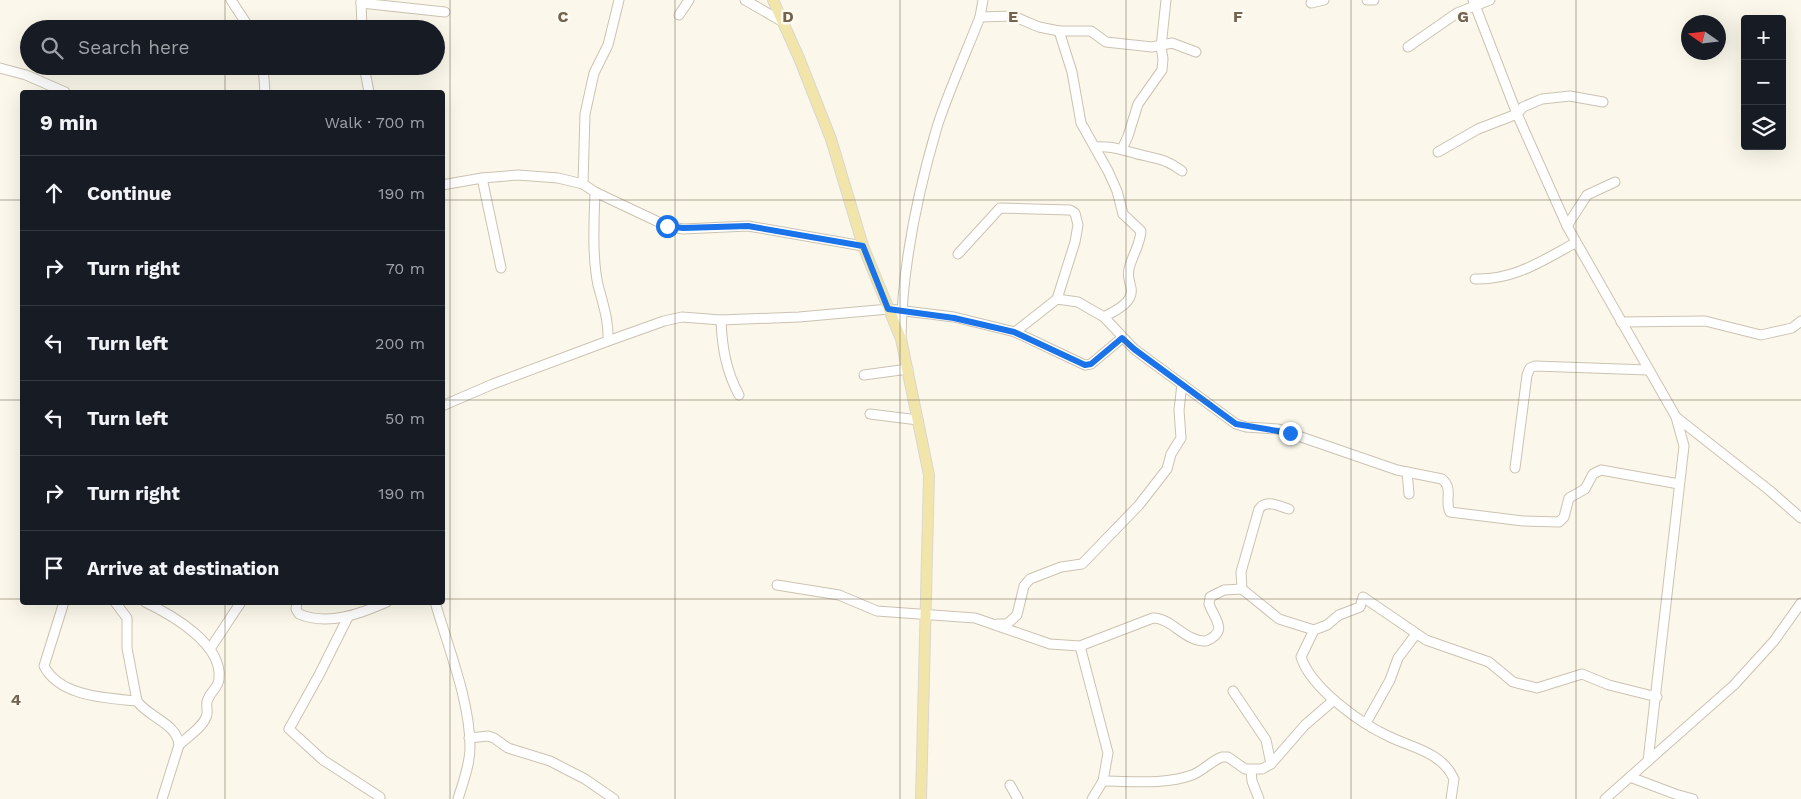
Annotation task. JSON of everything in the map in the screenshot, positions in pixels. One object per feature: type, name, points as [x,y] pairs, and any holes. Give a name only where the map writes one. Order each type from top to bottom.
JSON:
[{"type":"main road","points":[[773,0],[831,139],[863,246],[901,339],[929,475],[921,799]]},
{"type":"street","points":[[231,0],[244,20]]},
{"type":"street","points":[[583,184],[585,114],[594,73],[608,45],[619,0]]},
{"type":"street","points":[[679,14],[689,0]]},
{"type":"street","points":[[745,0],[783,22]]},
{"type":"street","points":[[901,339],[901,312],[916,213],[938,126],[980,17],[983,0]]},
{"type":"street","points":[[1122,149],[1138,104],[1162,70],[1164,60],[1160,47],[1166,0]]},
{"type":"street","points":[[1311,3],[1324,0]]},
{"type":"street","points":[[1367,0],[1374,0]]},
{"type":"street","points":[[1408,47],[1474,3],[1490,0]]},
{"type":"street","points":[[362,20],[361,1],[445,12]]},
{"type":"street","points":[[1474,3],[1518,114],[1575,243],[1676,417],[1684,446],[1657,697],[1648,761]]},
{"type":"street","points":[[980,17],[1013,16],[1039,27],[1059,31],[1091,31],[1106,42],[1160,47],[1178,44],[1196,52]]},
{"type":"street","points":[[1059,31],[1072,72],[1081,123],[1100,152],[1117,191],[1123,214],[1141,231],[1141,239],[1128,272],[1132,290],[1130,296],[1126,303],[1104,317]]},
{"type":"street","points":[[0,68],[20,73]]},
{"type":"street","points":[[26,75],[61,90]]},
{"type":"street","points":[[263,75],[264,90]]},
{"type":"street","points":[[366,75],[369,90]]},
{"type":"street","points":[[1438,152],[1478,129],[1518,114],[1530,103],[1560,96],[1603,102]]},
{"type":"street","points":[[1095,147],[1111,146],[1135,154],[1163,158],[1182,171]]},
{"type":"street","points":[[445,184],[482,178],[518,175],[558,178],[583,184],[595,192],[667,226],[683,228],[748,226],[863,246]]},
{"type":"street","points":[[482,178],[502,268]]},
{"type":"street","points":[[1567,226],[1587,195],[1615,182]]},
{"type":"street","points":[[595,192],[594,244],[598,284],[609,329],[608,341]]},
{"type":"street","points":[[958,254],[1000,208],[1070,210],[1075,213],[1078,225],[1071,258],[1057,299],[1014,332]]},
{"type":"street","points":[[1475,279],[1495,280],[1511,275],[1575,243]]},
{"type":"street","points":[[1057,299],[1078,302],[1104,317],[1134,349],[1236,424],[1246,427],[1278,429],[1407,472],[1436,477],[1447,483],[1450,493],[1448,508],[1450,512],[1562,521],[1569,498],[1585,489],[1596,471],[1611,470],[1679,484]]},
{"type":"street","points":[[445,405],[493,384],[608,341],[664,321],[682,317],[721,320],[799,317],[888,309],[954,318],[1014,332],[1085,365],[1091,364],[1122,338]]},
{"type":"street","points":[[721,320],[721,339],[728,375],[739,394]]},
{"type":"street","points":[[1621,322],[1705,321],[1762,335],[1792,328],[1801,321]]},
{"type":"street","points":[[1515,468],[1527,374],[1530,368],[1535,366],[1648,370]]},
{"type":"street","points":[[864,375],[908,369]]},
{"type":"street","points":[[992,624],[1006,624],[1017,615],[1024,586],[1030,579],[1061,567],[1082,564],[1139,505],[1167,469],[1171,454],[1181,438],[1179,410],[1182,384]]},
{"type":"street","points":[[870,414],[918,420]]},
{"type":"street","points":[[1676,417],[1769,490],[1801,518]]},
{"type":"street","points":[[1407,472],[1409,494]]},
{"type":"street","points":[[1242,589],[1241,572],[1259,509],[1262,504],[1267,503],[1289,509]]},
{"type":"street","points":[[777,585],[839,595],[877,611],[975,618],[1050,644],[1080,646],[1153,618],[1160,618],[1186,635],[1206,641],[1216,635],[1220,628],[1220,623],[1209,604],[1210,597],[1224,590],[1242,589],[1279,619],[1314,630],[1327,625],[1339,614],[1360,607],[1362,596],[1426,640],[1489,662],[1506,678],[1527,686],[1537,688],[1582,674],[1609,685],[1657,697]]},
{"type":"street","points":[[1605,799],[1734,685],[1774,641],[1801,603]]},
{"type":"street","points":[[63,605],[44,666],[48,672],[71,688],[87,694],[137,701]]},
{"type":"street","points":[[117,605],[126,618],[128,648],[137,701],[142,707],[174,731],[178,737],[179,745],[162,799]]},
{"type":"street","points":[[150,605],[177,620],[204,641],[210,649],[219,672],[218,685],[208,697],[207,714],[204,722],[179,745]]},
{"type":"street","points":[[210,649],[239,605]]},
{"type":"street","points":[[297,605],[296,609],[303,615],[348,617],[379,605]]},
{"type":"street","points":[[436,605],[461,692],[469,738],[468,764],[458,799]]},
{"type":"street","points":[[348,617],[289,729],[291,733],[323,760],[380,797]]},
{"type":"street","points":[[1314,630],[1301,657],[1303,663],[1334,700],[1346,711],[1387,736],[1420,748],[1438,759],[1454,779],[1451,799]]},
{"type":"street","points":[[1366,723],[1390,680],[1398,658],[1416,634]]},
{"type":"street","points":[[1080,646],[1108,753],[1102,782],[1092,799]]},
{"type":"street","points":[[1233,691],[1266,740],[1271,764]]},
{"type":"street","points":[[1102,782],[1159,781],[1186,777],[1195,774],[1222,757],[1251,771],[1262,769],[1271,764],[1305,725],[1334,700]]},
{"type":"street","points":[[469,738],[488,736],[508,748],[550,761],[585,779],[614,799]]},
{"type":"street","points":[[1251,771],[1252,781],[1259,799]]},
{"type":"street","points":[[1630,777],[1693,799]]},
{"type":"street","points":[[1010,785],[1018,799]]},
{"type":"route","points":[[667,226],[683,228],[748,226],[863,246],[888,309],[954,318],[1014,332],[1050,347],[1079,364],[1085,365],[1091,364],[1122,338],[1134,349],[1236,424],[1246,427],[1278,429],[1290,433]]}]
